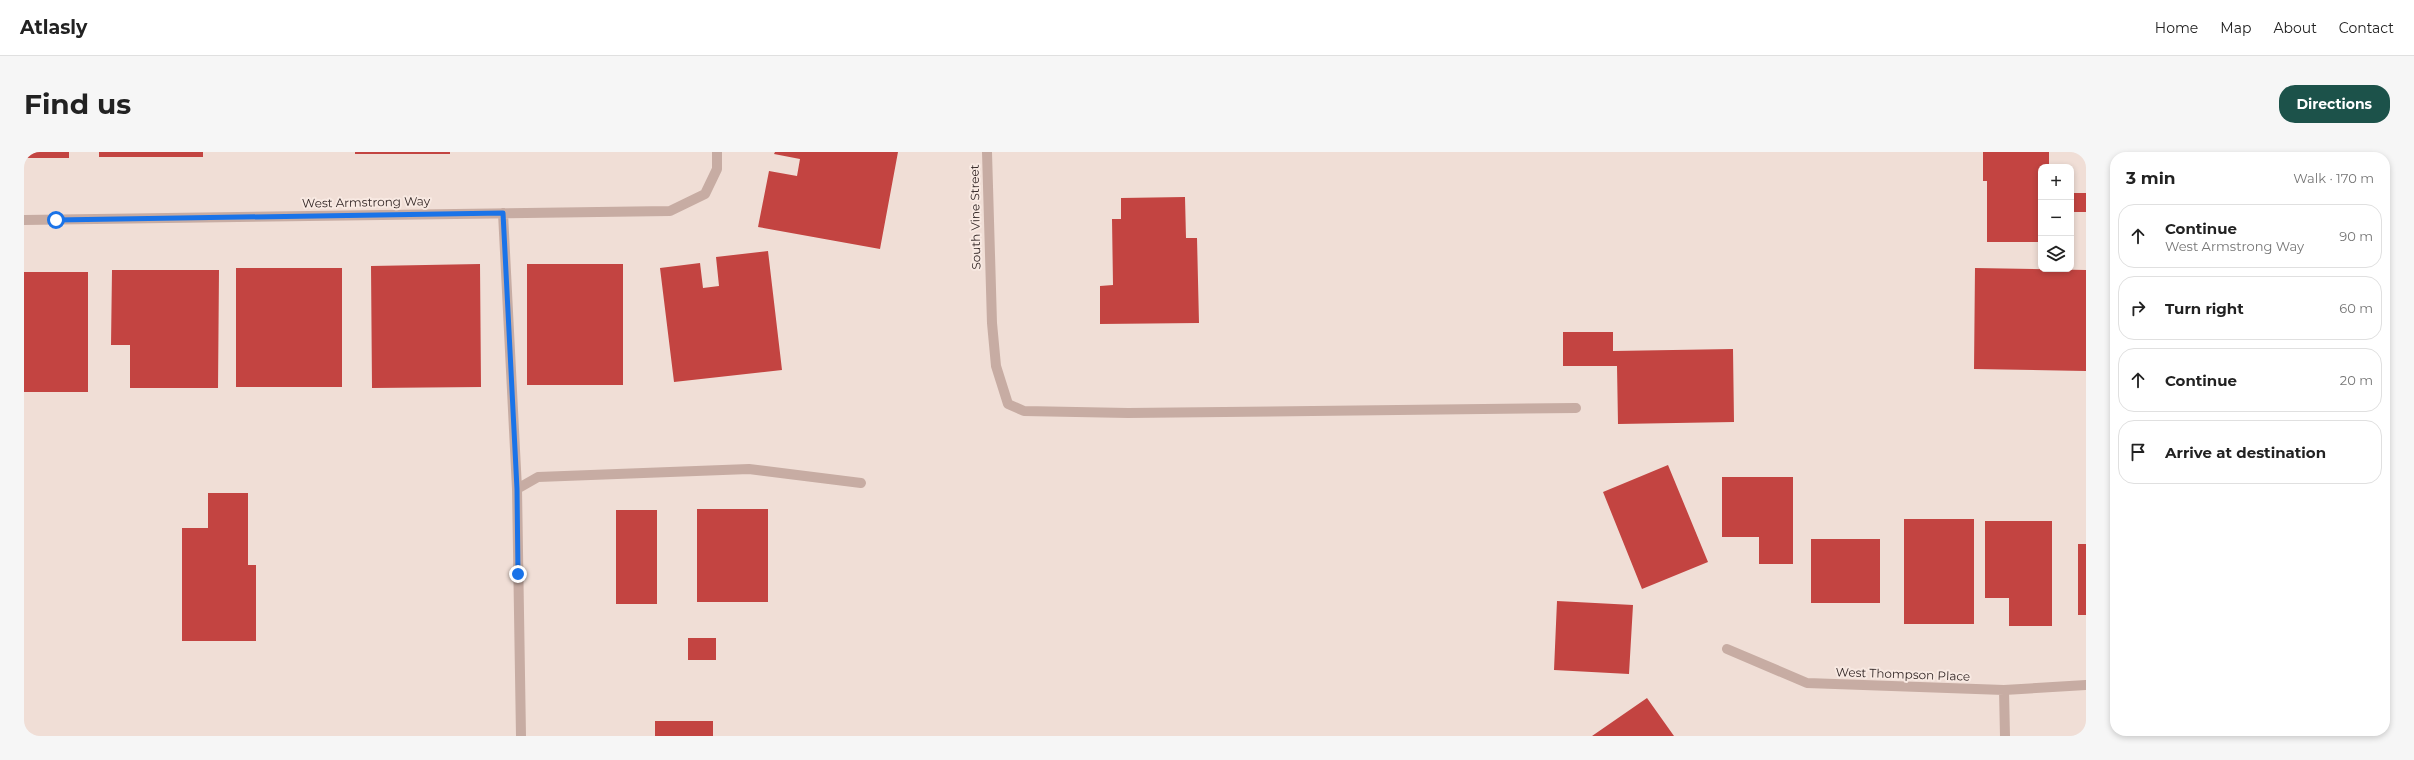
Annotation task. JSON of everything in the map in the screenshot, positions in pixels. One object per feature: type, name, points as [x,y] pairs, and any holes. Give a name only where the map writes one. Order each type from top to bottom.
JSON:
[{"type":"street","name":"West Armstrong Way","points":[[24,220],[670,211],[705,194],[717,169],[717,152]]},
{"type":"street","name":"South Vine Street","points":[[987,152],[989,281],[996,366],[1008,404],[1024,411],[1128,413],[1576,408]]},
{"type":"street","points":[[503,213],[517,489],[521,736]]},
{"type":"street","points":[[517,489],[538,477],[749,469],[861,483]]},
{"type":"street","name":"West Thompson Place","points":[[1727,649],[1807,683],[2004,690],[2086,685]]},
{"type":"street","points":[[2004,690],[2005,736]]},
{"type":"building","points":[[24,152],[69,152],[69,158],[24,158]]},
{"type":"building","points":[[99,152],[203,152],[203,157],[99,157]]},
{"type":"building","points":[[355,152],[450,152],[450,154],[355,154]]},
{"type":"building","points":[[775,152],[898,152],[880,249],[758,227],[769,171],[797,176],[800,159],[774,154]]},
{"type":"building","points":[[1983,152],[2049,152],[2049,164],[2038,164],[2038,242],[1987,242],[1987,181],[1983,181]]},
{"type":"building","points":[[2074,193],[2086,193],[2086,212],[2074,212]]},
{"type":"building","points":[[1185,197],[1186,238],[1197,238],[1199,323],[1100,324],[1100,286],[1113,285],[1112,219],[1121,219],[1121,198]]},
{"type":"building","points":[[768,251],[782,370],[674,382],[660,268],[700,263],[703,288],[719,286],[716,257]]},
{"type":"building","points":[[480,264],[481,387],[372,388],[371,266]]},
{"type":"building","points":[[527,264],[623,264],[623,385],[527,385]]},
{"type":"building","points":[[236,268],[342,268],[342,387],[236,387]]},
{"type":"building","points":[[1975,268],[2038,269],[2038,272],[2074,272],[2074,270],[2086,270],[2086,371],[1974,369]]},
{"type":"building","points":[[112,270],[219,270],[218,388],[130,388],[130,345],[111,345]]},
{"type":"building","points":[[24,272],[88,272],[88,392],[24,392]]},
{"type":"building","points":[[1563,332],[1613,332],[1613,351],[1733,349],[1734,422],[1618,424],[1617,366],[1563,366]]},
{"type":"building","points":[[1668,465],[1708,562],[1642,589],[1603,492]]},
{"type":"building","points":[[1722,477],[1793,477],[1793,564],[1759,564],[1759,537],[1722,537]]},
{"type":"building","points":[[208,493],[248,493],[248,565],[256,565],[256,641],[182,641],[182,528],[208,528]]},
{"type":"building","points":[[697,509],[768,509],[768,602],[697,602]]},
{"type":"building","points":[[616,510],[657,510],[657,604],[616,604]]},
{"type":"building","points":[[1904,519],[1974,519],[1974,624],[1904,624]]},
{"type":"building","points":[[1985,521],[2052,521],[2052,626],[2009,626],[2009,598],[1985,598]]},
{"type":"building","points":[[1811,539],[1880,539],[1880,603],[1811,603]]},
{"type":"building","points":[[2078,544],[2086,544],[2086,615],[2078,615]]},
{"type":"building","points":[[1557,601],[1633,605],[1629,674],[1554,670]]},
{"type":"building","points":[[688,638],[716,638],[716,660],[688,660]]},
{"type":"building","points":[[1647,698],[1674,736],[1592,736]]},
{"type":"building","points":[[655,721],[713,721],[713,736],[655,736]]},
{"type":"route","points":[[56,220],[503,213],[508,281],[517,489],[518,574]]}]
